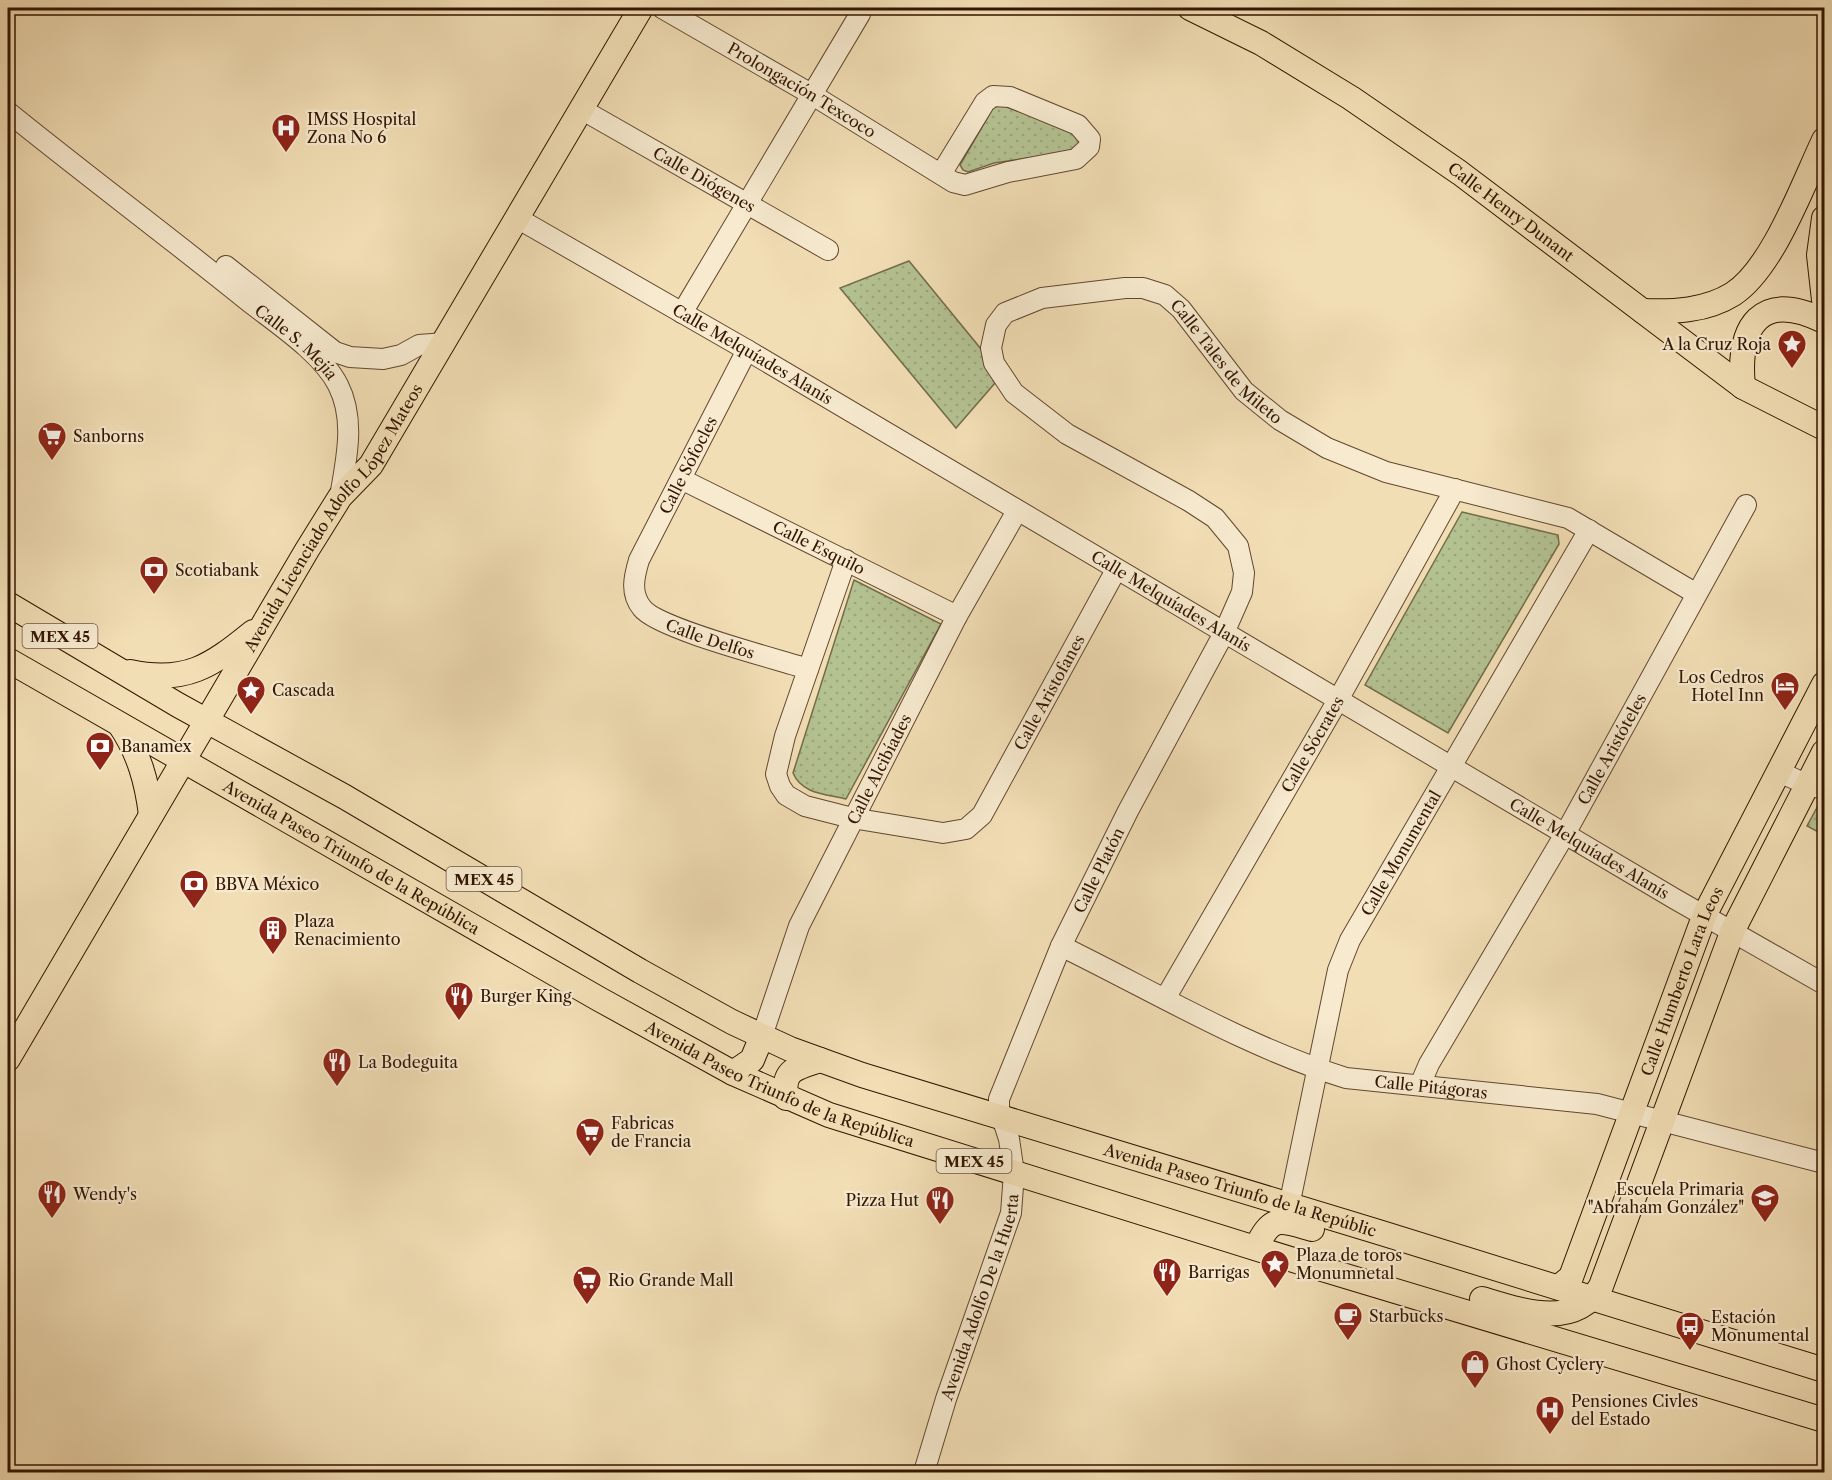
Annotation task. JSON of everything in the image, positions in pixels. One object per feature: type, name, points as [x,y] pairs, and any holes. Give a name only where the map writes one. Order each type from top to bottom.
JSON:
[{"type":"main road","name":"Avenida Licenciado Adolfo López Mateos","points":[[8,1059],[264,623],[340,497],[371,465],[641,8]]},
{"type":"main road","name":"Calle Henry Dunant","points":[[1190,8],[1252,39],[1352,98],[1460,173],[1743,387],[1824,428]]},
{"type":"main road","points":[[1643,310],[1671,312],[1700,307],[1732,294],[1750,280],[1774,245],[1824,140]]},
{"type":"main road","points":[[1824,218],[1819,255],[1824,300]]},
{"type":"main road","points":[[1743,387],[1740,361],[1744,342],[1750,328],[1764,315],[1779,308],[1793,308],[1824,321]]},
{"type":"main road","name":"MEX 45","points":[[8,604],[113,668],[345,796],[640,971],[762,1036]]},
{"type":"main road","points":[[113,668],[157,678],[193,672],[226,654],[264,623]]},
{"type":"main road","name":"Avenida Paseo Triunfo de la República","points":[[8,660],[461,922],[733,1073],[786,1098],[829,1115],[1014,1173],[1824,1420]]},
{"type":"main road","name":"Calle Humberto Lara Leos","points":[[1560,1286],[1571,1277],[1705,914],[1824,684]]},
{"type":"main road","points":[[120,725],[131,742],[140,763],[147,784],[151,815]]},
{"type":"main road","name":"Calle Humberto Lara Leos","points":[[1594,1297],[1601,1286],[1733,930],[1816,787],[1824,752]]},
{"type":"main road","points":[[733,1073],[752,1060],[762,1036]]},
{"type":"main road","name":"Avenida Paseo Triunfo de la Repúblic","points":[[762,1036],[820,1060],[1001,1118],[1360,1228],[1560,1286],[1824,1370]]},
{"type":"main road","points":[[786,1098],[784,1085],[787,1077],[799,1067],[820,1060]]},
{"type":"main road","points":[[1256,1248],[1264,1231],[1275,1222],[1284,1221],[1336,1237],[1360,1228]]},
{"type":"main road","points":[[1508,1307],[1527,1305],[1532,1298],[1532,1289],[1520,1275]]},
{"type":"main road","points":[[1408,1294],[1425,1287],[1441,1287],[1508,1307],[1540,1313],[1562,1314],[1579,1309],[1594,1297]]},
{"type":"street","name":"Prolongación Texcoco","points":[[662,8],[811,94],[953,182],[965,185],[1008,172],[1076,159],[1084,154],[1090,139],[1077,125],[1010,97],[993,96],[986,102],[941,174]]},
{"type":"street","points":[[682,313],[860,14]]},
{"type":"street","name":"Calle Diógenes","points":[[580,109],[828,250]]},
{"type":"street","name":"Calle S. Mejía","points":[[12,120],[162,231],[283,329],[329,371],[345,403],[348,430],[348,448],[340,497]]},
{"type":"street","name":"Calle Melquíades Alanís","points":[[517,218],[747,350],[1564,834],[1824,984]]},
{"type":"street","name":"Calle S. Mejía","points":[[162,231],[182,234],[193,240],[335,352],[350,357],[383,359],[401,355],[419,345],[445,343]]},
{"type":"street","name":"Calle Tales de Mileto","points":[[1224,633],[1242,592],[1243,560],[1238,546],[1215,518],[1190,501],[1067,434],[1014,393],[994,363],[991,348],[996,325],[1005,313],[1042,298],[1125,288],[1143,288],[1165,295],[1181,309],[1244,391],[1280,420],[1357,463],[1568,518],[1695,593]]},
{"type":"street","name":"Calle Sófocles","points":[[633,582],[639,560],[747,350]]},
{"type":"street","name":"Calle Esquilo","points":[[681,479],[957,616]]},
{"type":"street","name":"Calle Sócrates","points":[[1166,997],[1338,700],[1455,489]]},
{"type":"street","name":"Calle Aristóteles","points":[[1420,1085],[1564,834],[1695,593],[1746,505]]},
{"type":"street","name":"Calle Alcibíades","points":[[762,1036],[792,944],[852,818],[957,616],[1017,511]]},
{"type":"street","name":"Calle Monumental","points":[[1289,1206],[1338,970],[1350,940],[1589,530]]},
{"type":"street","points":[[846,560],[785,736],[776,774],[786,795],[795,802],[852,818]]},
{"type":"street","name":"Calle Aristofanes","points":[[852,818],[943,832],[966,829],[982,815],[1116,570]]},
{"type":"street","name":"Calle Delfos","points":[[633,582],[642,608],[659,621],[808,669]]},
{"type":"street","name":"Calle Platón","points":[[1001,1118],[999,1099],[1061,946],[1128,810],[1224,633]]},
{"type":"street","points":[[1779,772],[1816,787]]},
{"type":"street","name":"Calle Pitágoras","points":[[1061,946],[1166,997],[1224,1029],[1318,1070],[1346,1078],[1597,1104],[1824,1163]]},
{"type":"street","name":"Avenida Adolfo De la Huerta","points":[[924,1473],[946,1399],[1011,1213],[1014,1173],[1009,1139],[1001,1118]]},
{"type":"green space","points":[[1004,106],[1079,134],[1081,140],[1078,147],[1069,152],[994,163],[968,172],[963,170],[960,165],[993,108]]},
{"type":"green space","points":[[909,261],[981,349],[995,383],[956,428],[840,288]]},
{"type":"green space","points":[[1462,512],[1558,535],[1559,544],[1448,733],[1365,685]]},
{"type":"green space","points":[[854,580],[941,624],[846,799],[808,789],[797,780],[793,773]]},
{"type":"green space","points":[[1820,802],[1824,803],[1824,835],[1807,826]]},
{"type":"place","name":"IMSS Hospital Zona No 6","points":[[286,154]]},
{"type":"place","name":"A la Cruz Roja","points":[[1792,370]]},
{"type":"place","name":"Sanborns","points":[[52,462]]},
{"type":"place","name":"Scotiabank","points":[[154,596]]},
{"type":"place","name":"Los Cedros Hotel Inn","points":[[1785,712]]},
{"type":"place","name":"Cascada","points":[[251,716]]},
{"type":"place","name":"Banamex","points":[[100,772]]},
{"type":"place","name":"BBVA México","points":[[194,910]]},
{"type":"place","name":"Plaza Renacimiento","points":[[273,956]]},
{"type":"place","name":"Burger King","points":[[459,1022]]},
{"type":"place","name":"La Bodeguita","points":[[337,1088]]},
{"type":"place","name":"Fabricas de Francia","points":[[590,1158]]},
{"type":"place","name":"Wendy's","points":[[52,1220]]},
{"type":"place","name":"Escuela Primaria \"Abraham González\"","points":[[1765,1224]]},
{"type":"place","name":"Pizza Hut","points":[[940,1226]]},
{"type":"place","name":"Plaza de toros Monumnetal","points":[[1275,1290]]},
{"type":"place","name":"Barrigas","points":[[1167,1298]]},
{"type":"place","name":"Rio Grande Mall","points":[[587,1306]]},
{"type":"place","name":"Starbucks","points":[[1348,1342]]},
{"type":"place","name":"Estación Monumental","points":[[1690,1352]]},
{"type":"place","name":"Ghost Cyclery","points":[[1475,1390]]},
{"type":"place","name":"Pensiones Civles del Estado","points":[[1550,1436]]}]
